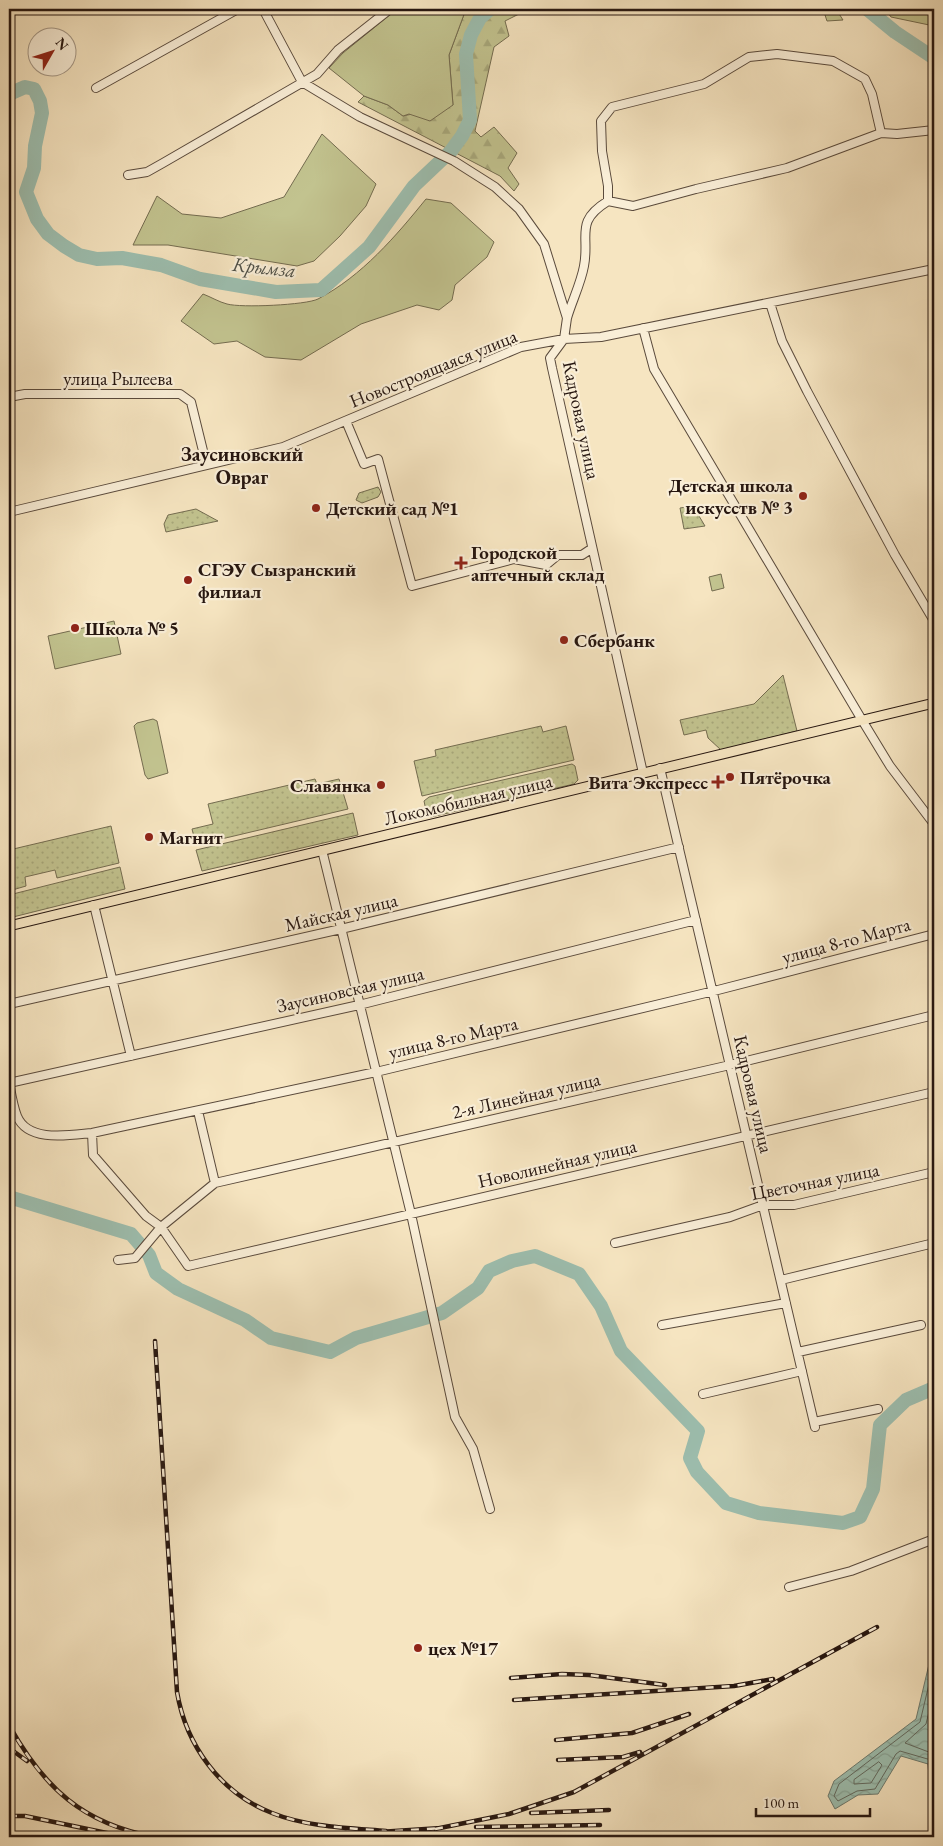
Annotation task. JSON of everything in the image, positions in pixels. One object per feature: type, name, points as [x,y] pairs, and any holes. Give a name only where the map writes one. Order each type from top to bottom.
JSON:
[{"type":"main road","name":"Локомобильная улица","points":[[9,926],[934,703]]},
{"type":"street","points":[[96,88],[238,9]]},
{"type":"street","points":[[263,9],[302,82]]},
{"type":"street","points":[[128,175],[147,172],[155,168],[317,74],[338,50],[390,9]]},
{"type":"street","points":[[608,201],[608,186],[602,151],[601,121],[612,107],[704,84],[749,57],[777,54],[833,61],[865,79],[872,94],[881,133]]},
{"type":"street","name":"Кадровая улица","points":[[302,82],[360,117],[454,161],[495,187],[519,209],[544,244],[567,318],[564,339],[550,358],[643,773]]},
{"type":"street","points":[[567,318],[584,266],[585,232],[589,218],[592,211],[608,201],[633,206],[787,168],[881,133],[897,134],[934,130]]},
{"type":"street","name":"Новостроящаяся улица","points":[[9,512],[206,463],[283,447],[521,347],[564,339],[601,337],[934,269]]},
{"type":"street","points":[[770,303],[782,340],[807,391],[895,555],[934,621]]},
{"type":"street","points":[[643,328],[654,369],[890,766],[934,824]]},
{"type":"street","name":"улица Рылеева","points":[[9,397],[25,394],[180,394],[191,402],[206,463]]},
{"type":"street","points":[[346,421],[364,464],[378,458],[412,586],[514,559],[546,565],[558,555],[582,555],[592,549]]},
{"type":"street","name":"Кадровая улица","points":[[660,768],[815,1424],[878,1409]]},
{"type":"street","name":"Майская улица","points":[[9,1004],[341,929],[679,847]]},
{"type":"street","points":[[322,850],[411,1214],[455,1417],[473,1449],[490,1509]]},
{"type":"street","points":[[94,905],[114,980],[131,1056]]},
{"type":"street","name":"Заусиновская улица","points":[[9,1082],[359,1005],[696,920]]},
{"type":"street","name":"улица 8-го Марта","points":[[9,1082],[17,1118],[29,1131],[61,1136],[92,1133],[376,1072],[714,992],[934,934]]},
{"type":"street","name":"2-я Линейная улица","points":[[118,1260],[135,1258],[161,1227],[215,1184],[730,1065],[934,1015]]},
{"type":"street","name":"Новолинейная улица","points":[[161,1227],[188,1266],[746,1134],[934,1092]]},
{"type":"street","points":[[198,1111],[215,1184]]},
{"type":"street","points":[[92,1133],[93,1155],[146,1216],[161,1227]]},
{"type":"street","name":"Цветочная улица","points":[[615,1243],[730,1217],[763,1205],[794,1205],[934,1172]]},
{"type":"street","points":[[781,1280],[934,1243]]},
{"type":"street","points":[[662,1325],[786,1303]]},
{"type":"street","points":[[798,1352],[921,1325]]},
{"type":"street","points":[[703,1394],[802,1371]]},
{"type":"street","points":[[789,1587],[851,1571],[934,1539]]},
{"type":"green space","points":[[397,9],[466,9],[449,55],[453,105],[430,121],[409,114],[403,116],[388,105],[364,96],[329,68],[343,53]]},
{"type":"green space","points":[[466,9],[529,9],[505,21],[509,36],[494,47],[475,131],[481,137],[494,127],[517,153],[508,168],[519,184],[514,191],[500,176],[358,102],[364,96],[388,105],[403,116],[453,105],[449,55]]},
{"type":"green space","points":[[823,9],[836,9],[843,20],[827,21]]},
{"type":"green space","points":[[885,9],[934,9],[934,26],[891,17]]},
{"type":"green space","points":[[322,134],[376,184],[366,206],[340,236],[314,261],[297,266],[168,245],[133,245],[157,196],[182,214],[221,218],[284,197]]},
{"type":"green space","points":[[426,199],[451,203],[494,242],[487,257],[455,285],[452,300],[439,310],[417,305],[361,324],[301,360],[265,357],[237,341],[214,344],[181,321],[203,294],[227,304],[245,306],[288,304],[318,299],[334,290],[364,267],[403,227]]},
{"type":"green space","points":[[378,487],[381,492],[378,497],[362,503],[356,500],[359,493]]},
{"type":"green space","points":[[693,506],[705,526],[684,529],[680,508]]},
{"type":"green space","points":[[196,509],[218,521],[166,532],[164,524],[168,515]]},
{"type":"green space","points":[[721,574],[724,588],[712,591],[709,577]]},
{"type":"green space","points":[[114,621],[121,654],[55,669],[48,636]]},
{"type":"green space","points":[[783,675],[797,731],[721,750],[708,738],[706,730],[684,735],[680,720],[754,704]]},
{"type":"green space","points":[[153,719],[157,721],[168,773],[148,779],[145,775],[134,726],[137,723]]},
{"type":"green space","points":[[541,726],[543,732],[566,726],[574,760],[422,796],[414,761],[436,756],[435,750]]},
{"type":"green space","points":[[572,764],[575,766],[578,780],[574,784],[431,817],[427,815],[424,801],[429,797]]},
{"type":"green space","points":[[315,779],[317,784],[339,779],[348,809],[196,845],[192,829],[213,824],[208,804]]},
{"type":"green space","points":[[353,813],[358,835],[202,871],[196,850]]},
{"type":"green space","points":[[111,826],[119,863],[57,878],[55,870],[25,877],[26,886],[9,891],[9,850]]},
{"type":"green space","points":[[120,867],[125,889],[9,918],[9,895]]},
{"type":"water","points":[[934,1657],[934,1837],[928,1764],[901,1756],[878,1794],[858,1795],[835,1809],[828,1796],[834,1781],[916,1719],[930,1660]]},
{"type":"waterway","name":"Крымза","points":[[9,94],[25,87],[34,89],[40,101],[42,113],[35,146],[34,168],[26,192],[37,219],[48,234],[64,246],[79,255],[97,259],[122,258],[161,265],[200,279],[276,292],[321,290],[369,247],[414,186],[451,151],[462,136],[470,120],[466,54],[471,35],[480,18],[490,9]]},
{"type":"waterway","name":"Крымза","points":[[867,9],[895,32],[934,58]]},
{"type":"waterway","points":[[9,1197],[131,1234],[149,1255],[156,1273],[178,1289],[245,1320],[271,1338],[330,1352],[356,1338],[442,1313],[478,1288],[489,1271],[512,1261],[535,1256],[579,1274],[601,1306],[621,1351],[698,1431],[690,1458],[697,1472],[726,1503],[759,1513],[843,1523],[860,1517],[873,1489],[880,1425],[906,1400],[934,1388]]},
{"type":"railway","points":[[155,1341],[177,1692],[188,1730],[208,1765],[221,1780],[253,1804],[285,1818],[299,1821],[328,1826],[386,1831]]},
{"type":"railway","points":[[435,1829],[509,1814],[574,1792],[877,1627]]},
{"type":"railway","points":[[511,1678],[562,1674],[589,1675],[665,1685]]},
{"type":"railway","points":[[514,1700],[734,1686],[773,1679]]},
{"type":"railway","points":[[556,1740],[632,1733],[689,1714]]},
{"type":"railway","points":[[9,1725],[36,1767],[68,1800],[107,1823],[129,1831],[155,1837]]},
{"type":"railway","points":[[9,1748],[27,1761]]},
{"type":"railway","points":[[558,1760],[623,1757],[640,1752]]},
{"type":"railway","points":[[531,1813],[609,1810]]},
{"type":"railway","points":[[9,1816],[25,1816],[126,1837]]},
{"type":"railway","points":[[476,1827],[600,1825]]},
{"type":"railway","points":[[379,1832],[441,1828]]},
{"type":"railway","points":[[272,1837],[346,1833]]},
{"type":"place","name":"Детская школа искусств № 3","points":[[803,496]]},
{"type":"place","name":"Детский сад №1","points":[[316,508]]},
{"type":"place","name":"Городской аптечный склад","points":[[461,563]]},
{"type":"place","name":"СГЭУ Сызранский филиал","points":[[188,580]]},
{"type":"place","name":"Школа № 5","points":[[75,628]]},
{"type":"place","name":"Сбербанк","points":[[564,640]]},
{"type":"place","name":"Пятёрочка","points":[[730,777]]},
{"type":"place","name":"Вита Экспресс","points":[[718,782]]},
{"type":"place","name":"Славянка","points":[[381,785]]},
{"type":"place","name":"Магнит","points":[[149,837]]},
{"type":"place","name":"цех №17","points":[[418,1648]]},
{"type":"district","name":"Заусиновский Овраг","points":[[242,466]]}]
